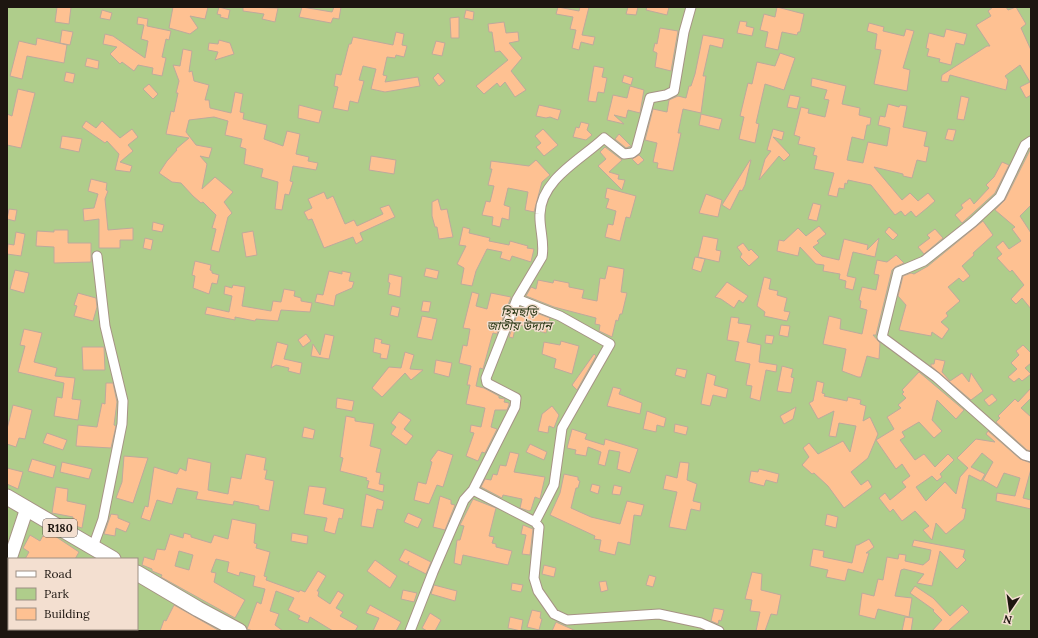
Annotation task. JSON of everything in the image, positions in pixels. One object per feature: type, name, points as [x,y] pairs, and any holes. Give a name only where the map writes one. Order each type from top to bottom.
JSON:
[{"type":"main road","name":"R180","points":[[7,497],[111,558]]},
{"type":"main road","points":[[10,558],[26,508]]},
{"type":"main road","points":[[138,574],[238,631]]},
{"type":"street","points":[[410,631],[433,572],[464,500],[473,490],[515,407],[516,398],[487,383],[486,378],[517,299],[542,257],[543,250],[540,207],[554,180],[604,138],[624,154],[632,154],[636,150],[650,98],[666,95],[674,91],[684,32],[691,7]]},
{"type":"street","points":[[1031,141],[1025,145],[1000,197],[973,222],[924,261],[898,272],[882,337],[936,377],[1024,455],[1031,457]]},
{"type":"street","points":[[93,547],[103,519],[122,424],[123,401],[105,326],[97,256]]},
{"type":"street","points":[[517,299],[560,316],[610,344],[562,428],[554,485],[535,522]]},
{"type":"street","points":[[473,490],[535,522],[539,527],[534,578],[538,592],[554,614],[567,620],[659,614],[701,623],[719,631]]},
{"type":"green space","name":"হিমছড়ি জাতীয় উদ্যান","points":[[7,7],[1031,7],[1031,631],[7,631]]},
{"type":"building","points":[[57,7],[71,7],[69,24],[55,22]]},
{"type":"building","points":[[173,7],[208,7],[205,19],[190,16],[198,28],[190,34],[169,28]]},
{"type":"building","points":[[219,7],[230,10],[228,19],[220,17],[221,15],[217,14]]},
{"type":"building","points":[[243,7],[278,8],[275,22],[262,19],[264,14],[243,11]]},
{"type":"building","points":[[302,7],[332,12],[334,7],[341,7],[339,19],[333,18],[331,23],[299,17]]},
{"type":"building","points":[[558,7],[579,11],[580,7],[589,7],[582,35],[595,37],[593,45],[581,42],[579,50],[572,48],[576,30],[570,29],[573,17],[556,14]]},
{"type":"building","points":[[628,7],[638,7],[636,15],[626,14]]},
{"type":"building","points":[[647,7],[669,7],[667,15],[646,10]]},
{"type":"building","points":[[777,7],[804,14],[800,32],[798,32],[797,35],[782,32],[778,50],[765,47],[768,32],[760,30],[764,14],[775,17]]},
{"type":"building","points":[[993,7],[1006,7],[1008,10],[1016,7],[1026,24],[1021,28],[1031,50],[1031,95],[1026,98],[1020,87],[1030,82],[1020,65],[1005,76],[1008,80],[1006,90],[950,75],[948,82],[941,81],[942,75],[987,46],[990,46],[976,25],[991,16],[988,11]]},
{"type":"building","points":[[102,10],[112,13],[110,20],[100,18]]},
{"type":"building","points":[[466,10],[474,12],[473,20],[464,18]]},
{"type":"building","points":[[138,17],[148,19],[147,26],[171,31],[169,40],[166,39],[162,57],[166,58],[162,76],[152,74],[153,68],[138,65],[134,71],[122,62],[120,64],[110,54],[117,47],[103,44],[105,34],[113,36],[145,58],[148,41],[141,39],[144,25],[137,24]]},
{"type":"building","points":[[459,17],[459,38],[451,38],[450,18]]},
{"type":"building","points":[[740,21],[747,22],[746,26],[754,28],[752,36],[737,33]]},
{"type":"building","points":[[504,22],[506,33],[518,32],[519,41],[509,43],[522,58],[511,71],[526,90],[515,97],[505,82],[500,87],[497,83],[484,94],[476,86],[508,60],[500,51],[495,52],[492,32],[489,32],[488,24]]},
{"type":"building","points":[[869,23],[884,27],[883,31],[904,36],[906,29],[914,31],[903,68],[910,70],[907,91],[874,84],[881,50],[875,49],[877,34],[867,31]]},
{"type":"building","points":[[660,28],[678,31],[671,71],[655,67],[657,53],[653,51],[655,43],[657,44]]},
{"type":"building","points":[[946,29],[967,34],[964,45],[956,43],[951,65],[939,62],[940,59],[927,56],[929,49],[926,48],[929,33],[944,37]]},
{"type":"building","points":[[62,30],[73,32],[70,45],[60,43]]},
{"type":"building","points":[[396,32],[404,34],[402,45],[407,46],[404,57],[396,55],[395,58],[387,57],[383,75],[387,76],[385,82],[418,77],[420,86],[385,92],[371,89],[376,69],[363,66],[359,80],[364,81],[358,103],[350,101],[348,111],[333,108],[338,87],[334,86],[336,74],[341,75],[349,44],[351,44],[353,37],[393,45]]},
{"type":"building","points":[[703,35],[724,39],[722,48],[710,45],[703,76],[706,76],[701,113],[683,109],[678,133],[681,133],[673,171],[657,168],[658,163],[653,162],[657,143],[645,140],[653,109],[667,112],[669,100],[678,96],[686,98],[689,86],[691,86],[695,74]]},
{"type":"building","points":[[37,38],[67,45],[64,63],[27,56],[22,79],[10,76],[19,41],[36,45]]},
{"type":"building","points":[[219,40],[230,43],[234,54],[215,60],[218,52],[208,50],[209,43],[218,44]]},
{"type":"building","points":[[436,41],[445,43],[442,56],[432,54]]},
{"type":"building","points":[[183,49],[192,51],[189,72],[192,71],[194,81],[209,85],[205,100],[209,100],[210,108],[231,113],[235,92],[243,94],[240,112],[244,113],[243,119],[267,125],[264,139],[283,146],[287,131],[300,134],[296,154],[309,157],[308,161],[318,163],[316,170],[293,166],[290,181],[293,182],[289,195],[285,194],[282,210],[275,209],[278,182],[261,177],[263,169],[244,164],[246,149],[240,147],[242,139],[225,135],[228,121],[214,117],[189,120],[186,132],[196,145],[212,148],[209,158],[200,156],[207,164],[202,189],[215,177],[233,192],[224,202],[232,213],[228,217],[219,252],[211,250],[216,229],[212,228],[216,215],[203,202],[201,203],[193,196],[181,183],[172,182],[159,173],[177,150],[176,149],[189,138],[166,134],[171,111],[174,112],[178,93],[176,93],[179,81],[173,65],[180,66]]},
{"type":"building","points":[[780,53],[795,58],[784,90],[765,84],[756,123],[759,124],[755,143],[739,139],[744,117],[740,116],[748,83],[752,84],[757,62],[775,66]]},
{"type":"building","points":[[87,58],[99,61],[98,69],[85,66]]},
{"type":"building","points":[[594,66],[604,68],[602,77],[607,78],[604,93],[598,92],[596,102],[588,101]]},
{"type":"building","points":[[66,72],[75,74],[73,83],[64,81]]},
{"type":"building","points":[[438,73],[445,81],[439,86],[433,78]]},
{"type":"building","points":[[624,75],[633,78],[631,85],[622,82]]},
{"type":"building","points":[[812,78],[846,86],[842,104],[860,108],[859,115],[871,118],[870,125],[867,125],[864,140],[852,137],[847,160],[863,163],[868,142],[887,146],[890,128],[878,125],[880,116],[885,117],[888,104],[899,107],[900,105],[907,106],[903,127],[927,132],[924,146],[929,147],[926,162],[917,160],[912,178],[903,176],[903,174],[874,167],[902,200],[910,193],[918,201],[928,193],[935,201],[916,217],[911,211],[905,216],[901,211],[895,215],[871,185],[848,180],[847,184],[845,183],[844,189],[839,188],[837,197],[828,195],[834,173],[814,169],[817,156],[813,155],[815,148],[798,144],[800,137],[794,135],[801,107],[809,109],[808,113],[825,117],[829,100],[824,99],[827,90],[811,86]]},
{"type":"building","points":[[149,84],[158,94],[153,99],[143,89]]},
{"type":"building","points":[[630,86],[644,90],[640,113],[628,110],[626,118],[614,115],[624,124],[607,120],[613,95],[627,98]]},
{"type":"building","points":[[18,89],[35,93],[21,148],[7,145],[7,114],[12,116]]},
{"type":"building","points":[[790,95],[800,97],[797,109],[787,107]]},
{"type":"building","points":[[961,96],[969,98],[964,120],[957,119]]},
{"type":"building","points":[[299,105],[322,111],[319,123],[298,118]]},
{"type":"building","points":[[539,105],[561,110],[558,120],[550,117],[546,118],[536,116]]},
{"type":"building","points":[[701,114],[722,119],[719,130],[699,125]]},
{"type":"building","points":[[86,121],[96,128],[102,121],[120,138],[132,129],[138,137],[128,145],[133,151],[120,162],[132,166],[130,172],[115,170],[119,154],[107,141],[105,143],[82,127]]},
{"type":"building","points":[[581,122],[589,124],[587,130],[592,135],[586,140],[573,137],[576,127],[579,128]]},
{"type":"building","points":[[543,129],[558,145],[544,156],[536,147],[541,143],[535,136]]},
{"type":"building","points":[[773,129],[784,132],[782,140],[773,137],[790,155],[784,161],[779,156],[759,180],[765,159],[771,151],[767,150]]},
{"type":"building","points":[[948,129],[956,130],[953,141],[945,139]]},
{"type":"building","points":[[619,134],[631,146],[626,148],[615,139]]},
{"type":"building","points":[[62,136],[82,139],[79,152],[60,148]]},
{"type":"building","points":[[605,147],[622,160],[609,172],[619,175],[618,179],[625,180],[622,190],[598,166],[606,159],[600,152]]},
{"type":"building","points":[[1031,148],[1031,205],[1020,216],[1031,233],[1031,309],[1022,298],[1016,304],[1011,299],[1024,285],[1012,270],[1010,272],[997,258],[1002,254],[996,247],[1003,241],[1009,249],[1021,241],[1012,229],[1015,227],[995,210],[1005,200]]},
{"type":"building","points":[[639,155],[644,160],[638,165],[632,159]]},
{"type":"building","points":[[371,156],[396,160],[394,174],[369,170]]},
{"type":"building","points":[[536,160],[550,175],[542,182],[534,212],[525,210],[528,192],[508,188],[504,205],[510,207],[509,220],[502,218],[500,227],[492,225],[493,217],[482,215],[486,201],[490,202],[494,186],[488,185],[492,169],[490,169],[491,161],[529,166]]},
{"type":"building","points":[[750,160],[745,185],[742,191],[740,190],[730,210],[722,205]]},
{"type":"building","points":[[1002,162],[1009,165],[995,193],[962,223],[955,215],[963,208],[961,205],[970,198],[974,204],[989,188],[986,185],[994,177]]},
{"type":"building","points":[[91,179],[107,183],[106,190],[108,191],[105,199],[108,230],[133,228],[133,240],[120,240],[120,248],[99,248],[99,219],[84,221],[83,209],[94,208],[98,194],[88,191]]},
{"type":"building","points":[[607,188],[636,196],[630,218],[626,217],[620,241],[605,237],[608,224],[613,225],[616,211],[606,208],[609,199],[605,198]]},
{"type":"building","points":[[324,192],[327,199],[333,196],[345,224],[354,220],[357,226],[383,214],[380,208],[389,205],[395,217],[360,233],[363,240],[356,244],[353,237],[324,248],[312,219],[308,220],[304,212],[312,208],[308,199]]},
{"type":"building","points":[[706,194],[722,200],[718,217],[699,213]]},
{"type":"building","points":[[438,199],[441,210],[447,209],[453,237],[439,239],[437,227],[435,227],[432,216],[432,202]]},
{"type":"building","points":[[813,203],[821,205],[817,221],[808,219]]},
{"type":"building","points":[[9,209],[17,210],[15,221],[7,219]]},
{"type":"building","points":[[983,221],[993,235],[973,253],[974,255],[962,266],[970,276],[963,282],[959,278],[948,287],[960,301],[946,313],[948,316],[941,322],[949,329],[942,339],[932,332],[931,336],[899,330],[906,305],[898,296],[903,276],[911,273],[914,274],[928,266]]},
{"type":"building","points":[[153,222],[164,225],[162,232],[152,230]]},
{"type":"building","points":[[819,226],[826,234],[817,241],[819,243],[813,247],[822,256],[839,260],[844,239],[868,245],[867,250],[879,238],[875,257],[853,252],[847,276],[856,278],[853,290],[845,288],[846,281],[839,279],[840,274],[823,271],[824,265],[816,264],[800,247],[798,256],[777,251],[779,240],[784,241],[798,228],[806,236]]},
{"type":"building","points":[[463,227],[470,229],[469,233],[490,238],[489,241],[509,245],[510,241],[528,246],[527,248],[534,249],[531,262],[512,256],[510,261],[500,258],[502,252],[487,249],[476,271],[472,286],[461,284],[464,268],[457,264],[466,246],[459,245]]},
{"type":"building","points":[[889,227],[898,235],[893,240],[885,232]]},
{"type":"building","points":[[935,229],[943,238],[924,254],[918,247],[930,238],[927,235]]},
{"type":"building","points":[[54,230],[68,230],[68,243],[91,243],[91,262],[54,263],[54,247],[36,246],[37,231],[54,232]]},
{"type":"building","points":[[253,231],[257,255],[246,257],[242,233]]},
{"type":"building","points":[[16,232],[25,234],[21,256],[7,254],[8,244],[14,245]]},
{"type":"building","points":[[703,236],[718,239],[716,250],[721,251],[719,262],[698,257]]},
{"type":"building","points":[[145,238],[153,240],[151,250],[143,248]]},
{"type":"building","points":[[743,243],[749,251],[751,249],[759,257],[749,266],[740,257],[742,254],[737,247]]},
{"type":"building","points":[[896,255],[904,263],[892,270],[876,335],[873,335],[880,343],[879,359],[867,356],[861,377],[842,371],[846,349],[823,344],[829,316],[841,319],[840,329],[862,334],[867,310],[860,308],[861,301],[859,300],[862,287],[876,290],[879,275],[874,274],[877,260],[887,262]]},
{"type":"building","points":[[695,257],[705,259],[701,272],[692,269]]},
{"type":"building","points":[[195,261],[211,265],[210,270],[212,273],[219,275],[217,284],[212,283],[209,294],[193,288],[195,276],[192,275]]},
{"type":"building","points":[[608,266],[624,269],[621,292],[627,293],[622,314],[620,314],[618,321],[616,320],[612,337],[599,331],[600,325],[595,324],[596,318],[554,307],[526,296],[531,287],[536,289],[538,280],[553,283],[554,280],[569,283],[569,287],[584,290],[582,298],[597,301],[600,278],[605,279]]},
{"type":"building","points":[[426,268],[439,271],[437,279],[424,276]]},
{"type":"building","points":[[15,270],[29,273],[24,293],[10,289]]},
{"type":"building","points":[[329,271],[342,274],[342,271],[351,273],[349,281],[354,282],[352,288],[336,295],[334,306],[315,302],[317,294],[323,295]]},
{"type":"building","points":[[389,274],[402,277],[400,297],[388,294],[390,283],[388,282]]},
{"type":"building","points":[[764,277],[771,279],[769,289],[778,291],[777,295],[787,298],[784,311],[790,312],[787,321],[764,316],[765,312],[757,306]]},
{"type":"building","points":[[727,282],[748,296],[743,303],[739,300],[734,308],[721,299],[715,297]]},
{"type":"building","points":[[233,285],[245,287],[242,306],[271,311],[273,301],[281,302],[284,289],[295,291],[294,296],[301,298],[301,301],[312,303],[310,312],[281,310],[278,321],[256,319],[255,321],[235,317],[235,320],[205,314],[207,307],[229,312],[232,296],[224,294],[225,286],[232,288]]},
{"type":"building","points":[[472,292],[479,294],[476,306],[487,309],[491,293],[511,297],[497,334],[493,333],[483,369],[480,368],[476,386],[484,388],[499,396],[499,398],[505,399],[504,402],[509,403],[509,405],[507,410],[495,410],[491,427],[497,429],[485,453],[482,452],[478,461],[466,456],[474,433],[470,432],[471,425],[481,427],[485,408],[466,404],[470,385],[467,385],[471,366],[459,363],[463,345],[467,346],[470,329],[463,328]]},
{"type":"building","points":[[78,293],[96,298],[97,307],[93,321],[74,316],[77,306],[74,305]]},
{"type":"building","points":[[423,301],[431,302],[429,312],[421,311]]},
{"type":"building","points":[[392,306],[400,308],[398,317],[390,315]]},
{"type":"building","points":[[520,307],[550,318],[546,333],[516,324],[513,338],[509,337]]},
{"type":"building","points":[[422,316],[437,319],[432,340],[417,337]]},
{"type":"building","points":[[731,317],[739,318],[738,323],[751,325],[747,342],[761,345],[759,362],[777,365],[776,372],[766,370],[760,401],[750,398],[752,386],[746,385],[750,364],[735,361],[739,342],[727,340]]},
{"type":"building","points":[[781,325],[790,326],[788,337],[779,335]]},
{"type":"building","points":[[24,329],[42,333],[34,362],[57,368],[55,376],[75,378],[72,399],[81,400],[78,420],[54,416],[57,397],[62,398],[64,383],[18,372],[25,346],[20,345]]},
{"type":"building","points":[[306,334],[311,341],[303,347],[298,340]]},
{"type":"building","points":[[325,334],[334,336],[329,359],[311,356],[313,344],[320,355]]},
{"type":"building","points":[[766,335],[774,336],[772,344],[765,343]]},
{"type":"building","points":[[375,338],[382,340],[381,343],[390,345],[387,359],[380,358],[381,354],[373,352]]},
{"type":"building","points":[[561,341],[579,346],[572,374],[554,368],[556,359],[542,354],[544,342],[560,345]]},
{"type":"building","points":[[277,342],[288,345],[284,359],[302,363],[300,374],[288,371],[289,368],[276,365],[271,368]]},
{"type":"building","points":[[1023,345],[1031,353],[1031,363],[1025,368],[1031,374],[1022,381],[1019,378],[1014,382],[1008,377],[1017,369],[1011,363],[1019,355],[1016,351]]},
{"type":"building","points":[[82,347],[104,347],[105,370],[83,370]]},
{"type":"building","points":[[405,352],[414,355],[410,369],[423,370],[411,380],[405,373],[382,397],[372,388],[389,367],[401,368]]},
{"type":"building","points":[[594,354],[596,356],[577,390],[572,385]]},
{"type":"building","points":[[935,359],[945,361],[942,372],[950,381],[962,373],[969,382],[971,373],[983,391],[971,400],[931,366],[931,364],[934,364]]},
{"type":"building","points":[[436,360],[452,363],[449,377],[434,373]]},
{"type":"building","points":[[782,366],[793,369],[791,377],[794,378],[791,393],[777,391]]},
{"type":"building","points":[[677,368],[687,370],[685,378],[675,375]]},
{"type":"building","points":[[919,372],[964,410],[956,419],[937,400],[932,420],[942,431],[934,438],[919,422],[902,432],[905,437],[900,440],[915,460],[924,454],[935,467],[948,454],[954,460],[940,474],[942,477],[937,481],[932,476],[916,487],[926,501],[945,482],[956,494],[960,477],[968,468],[957,458],[976,439],[995,442],[986,434],[988,431],[1020,459],[1031,463],[1031,469],[1023,498],[1031,500],[1031,509],[996,501],[997,493],[1015,496],[1020,478],[1004,473],[997,488],[983,480],[993,462],[982,453],[971,467],[985,474],[981,481],[969,475],[962,508],[966,509],[964,519],[946,534],[936,523],[932,540],[923,530],[929,526],[915,511],[902,521],[893,509],[890,512],[879,498],[885,493],[890,500],[906,487],[902,482],[910,476],[902,464],[896,469],[876,440],[894,429],[887,417],[901,408],[898,405],[906,398],[902,394],[904,392],[902,390]]},
{"type":"building","points":[[707,373],[716,376],[714,385],[728,389],[726,398],[713,395],[710,406],[701,404]]},
{"type":"building","points":[[817,381],[824,383],[822,393],[825,394],[824,396],[847,401],[848,397],[861,400],[860,404],[866,406],[863,421],[870,417],[878,434],[868,458],[851,472],[861,485],[868,480],[872,487],[844,508],[828,486],[814,473],[812,474],[802,465],[809,457],[803,448],[809,443],[818,454],[843,441],[850,452],[856,426],[839,423],[836,437],[829,436],[834,411],[818,419],[809,403],[813,401]]},
{"type":"building","points":[[106,383],[113,383],[117,402],[114,425],[116,426],[111,448],[76,446],[78,425],[97,427],[102,403],[105,404]]},
{"type":"building","points":[[613,387],[621,389],[619,394],[642,403],[640,414],[607,406]]},
{"type":"building","points":[[1031,388],[1031,398],[1021,408],[1031,417],[1031,451],[1027,450],[996,422],[1000,418],[998,416],[1015,399],[1018,402]]},
{"type":"building","points":[[992,394],[997,400],[989,406],[984,400]]},
{"type":"building","points":[[337,398],[354,401],[352,411],[336,408]]},
{"type":"building","points":[[13,405],[32,410],[25,439],[19,438],[16,447],[7,444],[7,429]]},
{"type":"building","points":[[552,406],[559,415],[554,428],[549,426],[548,433],[538,431],[542,414]]},
{"type":"building","points":[[796,407],[793,419],[784,424],[780,416]]},
{"type":"building","points":[[647,411],[666,418],[664,427],[657,425],[656,432],[643,429]]},
{"type":"building","points":[[399,412],[411,420],[404,429],[413,436],[406,445],[391,434],[396,427],[391,423]]},
{"type":"building","points":[[346,416],[355,418],[355,421],[374,424],[370,446],[381,449],[376,472],[381,473],[379,484],[384,485],[383,492],[367,488],[369,481],[366,480],[367,478],[340,471],[343,458],[340,457]]},
{"type":"building","points":[[675,424],[688,427],[686,435],[674,432]]},
{"type":"building","points":[[304,427],[315,430],[313,439],[302,437]]},
{"type":"building","points":[[572,429],[587,434],[585,439],[604,445],[605,439],[638,449],[630,473],[617,469],[620,452],[609,450],[605,466],[598,464],[601,452],[588,447],[586,456],[575,454],[576,450],[567,448]]},
{"type":"building","points":[[47,433],[67,440],[63,450],[43,443]]},
{"type":"building","points":[[530,444],[547,452],[544,460],[526,452]]},
{"type":"building","points":[[438,450],[453,455],[443,487],[437,485],[429,504],[414,500],[418,482],[426,484],[432,462],[430,461]]},
{"type":"building","points":[[510,452],[519,454],[514,472],[545,477],[540,499],[535,497],[531,510],[529,511],[520,508],[522,499],[503,495],[502,498],[481,487],[485,479],[491,480],[493,474],[497,475],[500,465],[506,466]]},
{"type":"building","points":[[246,454],[266,458],[264,470],[267,470],[265,479],[274,481],[269,511],[259,509],[259,506],[234,501],[233,505],[196,499],[198,492],[177,488],[172,504],[157,500],[150,521],[141,518],[145,506],[148,507],[154,467],[177,474],[180,468],[186,471],[188,458],[211,463],[208,490],[228,494],[231,477],[241,479]]},
{"type":"building","points":[[124,456],[148,458],[133,503],[116,498],[122,482]]},
{"type":"building","points":[[32,459],[56,466],[53,478],[28,471]]},
{"type":"building","points":[[62,462],[92,469],[89,479],[60,472]]},
{"type":"building","points":[[680,462],[689,463],[687,480],[697,484],[693,501],[701,503],[700,511],[691,509],[686,530],[669,527],[677,492],[663,489],[666,475],[677,478]]},
{"type":"building","points":[[7,468],[23,472],[18,489],[7,484]]},
{"type":"building","points":[[759,469],[779,474],[777,483],[766,480],[764,486],[749,482],[751,471],[758,472]]},
{"type":"building","points":[[564,474],[578,477],[578,480],[580,481],[578,488],[576,488],[571,508],[591,517],[620,524],[627,501],[644,505],[641,516],[634,515],[630,545],[618,542],[615,555],[599,551],[601,540],[594,539],[595,536],[550,515],[560,493]]},
{"type":"building","points":[[592,484],[600,486],[598,494],[590,491]]},
{"type":"building","points":[[614,485],[622,487],[620,495],[612,494]]},
{"type":"building","points":[[309,486],[326,488],[323,504],[344,509],[342,519],[339,518],[335,534],[324,531],[327,518],[304,514]]},
{"type":"building","points":[[56,487],[68,489],[67,501],[86,505],[82,528],[72,525],[73,517],[52,513]]},
{"type":"building","points":[[366,494],[384,501],[382,510],[377,509],[373,528],[361,526]]},
{"type":"building","points":[[440,496],[451,500],[451,504],[455,505],[445,530],[433,527]]},
{"type":"building","points":[[473,499],[496,508],[489,536],[494,537],[492,543],[496,544],[496,547],[512,551],[508,565],[463,555],[461,565],[454,563],[457,540],[460,540],[464,526],[460,525]]},
{"type":"building","points":[[408,513],[422,519],[418,528],[404,522]]},
{"type":"building","points":[[111,514],[118,515],[118,518],[130,523],[126,532],[116,528],[115,536],[104,534]]},
{"type":"building","points":[[827,514],[838,517],[836,528],[825,525]]},
{"type":"building","points":[[232,519],[256,524],[254,543],[257,544],[256,548],[270,552],[264,576],[267,577],[266,580],[299,592],[300,590],[305,592],[318,571],[326,576],[317,591],[319,591],[318,596],[330,604],[338,591],[344,595],[336,608],[343,612],[340,616],[358,626],[355,631],[333,631],[310,617],[308,623],[298,619],[300,616],[288,610],[294,598],[276,591],[270,611],[279,614],[275,625],[283,631],[253,631],[247,629],[257,602],[261,604],[265,589],[253,586],[255,576],[240,572],[239,576],[227,572],[229,562],[216,559],[211,572],[216,573],[214,582],[245,600],[235,618],[161,577],[162,575],[152,571],[152,569],[142,565],[144,557],[154,560],[157,549],[165,550],[170,534],[183,538],[184,533],[191,535],[191,537],[211,543],[214,535],[228,539]],"holes":[[[179,551],[193,555],[189,570],[175,566]]]},
{"type":"building","points":[[523,525],[533,529],[530,555],[522,554],[526,535],[521,534]]},
{"type":"building","points":[[46,530],[79,552],[76,558],[26,558],[29,552],[23,548],[30,535],[40,541]]},
{"type":"building","points":[[292,533],[308,536],[307,544],[291,541]]},
{"type":"building","points":[[869,539],[874,547],[866,553],[869,553],[863,573],[848,569],[845,581],[826,577],[828,570],[810,566],[813,549],[824,551],[823,557],[852,563],[856,545]]},
{"type":"building","points":[[914,540],[965,550],[963,557],[966,560],[957,569],[940,551],[932,586],[917,583],[924,574],[904,569],[901,570],[895,596],[912,598],[909,617],[878,609],[875,619],[859,615],[862,593],[874,596],[878,579],[883,580],[887,557],[898,559],[899,554],[906,555],[905,561],[923,565],[929,560],[931,550],[912,546]]},
{"type":"building","points":[[405,549],[431,562],[426,574],[408,565],[409,561],[407,564],[399,560]]},
{"type":"building","points":[[375,560],[397,576],[390,588],[367,571]]},
{"type":"building","points":[[544,565],[556,568],[554,577],[542,574]]},
{"type":"building","points":[[752,572],[762,574],[761,590],[781,595],[777,615],[771,614],[765,631],[756,631],[760,612],[750,611],[752,600],[745,599]]},
{"type":"building","points":[[649,575],[656,577],[653,587],[646,585]]},
{"type":"building","points":[[606,581],[608,590],[601,592],[599,582]]},
{"type":"building","points":[[512,583],[523,585],[521,592],[511,590]]},
{"type":"building","points":[[434,585],[457,591],[455,601],[431,594]]},
{"type":"building","points":[[915,586],[933,598],[950,616],[962,605],[969,612],[948,631],[932,631],[942,620],[933,611],[934,610],[910,593]]},
{"type":"building","points":[[403,590],[417,593],[414,602],[401,599]]},
{"type":"building","points":[[174,605],[218,630],[160,631],[164,620],[166,621]]},
{"type":"building","points":[[370,605],[401,622],[396,631],[373,631],[379,618],[366,613]]},
{"type":"building","points":[[714,608],[724,610],[721,621],[719,620],[718,624],[711,621]]},
{"type":"building","points":[[532,610],[541,612],[540,618],[542,619],[539,630],[527,627]]},
{"type":"building","points":[[430,613],[441,620],[435,631],[427,631],[422,628]]},
{"type":"building","points":[[510,617],[523,620],[521,631],[508,628]]},
{"type":"building","points":[[905,617],[913,618],[911,631],[902,631]]},
{"type":"building","points":[[556,622],[576,631],[552,631]]}]
